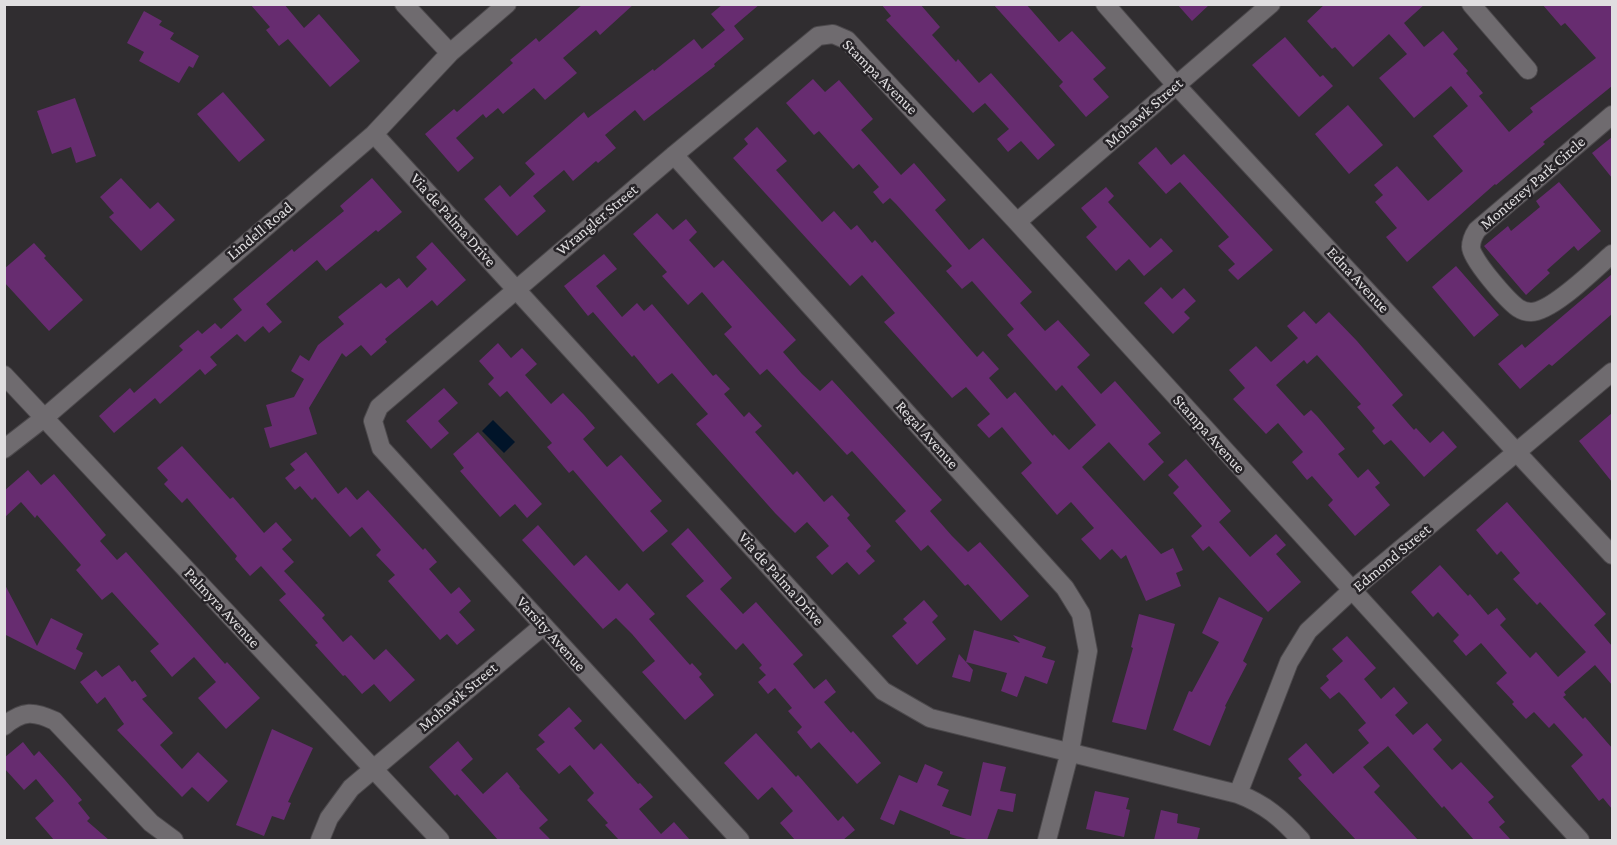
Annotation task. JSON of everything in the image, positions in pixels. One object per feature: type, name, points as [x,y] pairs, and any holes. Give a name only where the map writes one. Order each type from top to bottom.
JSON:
[{"type":"street","points":[[404,4],[450,52]]},
{"type":"street","name":"Lindell Road","points":[[4,449],[44,418],[374,134],[450,52],[507,4]]},
{"type":"street","name":"Edna Avenue","points":[[1105,4],[1176,85],[1519,452],[1612,555]]},
{"type":"street","name":"Mohawk Street","points":[[1017,222],[1271,4]]},
{"type":"street","points":[[1471,4],[1528,70]]},
{"type":"street","name":"Wrangler Street","points":[[373,421],[379,407],[674,155],[818,36],[833,34]]},
{"type":"street","name":"Stampa Avenue","points":[[833,34],[847,40],[1017,222],[1580,840]]},
{"type":"street","name":"Monterey Park Circle","points":[[1612,115],[1477,230],[1472,237],[1471,248],[1475,261],[1519,310],[1531,312],[1542,310],[1556,302],[1612,254]]},
{"type":"street","name":"Via de Palma Drive","points":[[374,134],[882,691],[930,718],[1238,794],[1256,801],[1283,821],[1301,840]]},
{"type":"street","name":"Regal Avenue","points":[[674,155],[1065,588],[1081,614],[1088,651],[1070,751]]},
{"type":"street","name":"Edmond Street","points":[[1238,794],[1289,662],[1308,632],[1351,591],[1612,372]]},
{"type":"street","name":"Palmyra Avenue","points":[[4,375],[440,840]]},
{"type":"street","name":"Varsity Avenue","points":[[373,421],[381,448],[740,840]]},
{"type":"street","name":"Mohawk Street","points":[[320,840],[329,818],[351,788],[543,626]]},
{"type":"street","points":[[4,726],[16,716],[38,713],[55,721],[151,823],[174,840]]},
{"type":"street","points":[[1047,840],[1070,751]]},
{"type":"water","points":[[493,420],[515,442],[504,453],[482,431]]},
{"type":"building","points":[[250,4],[284,4],[304,28],[319,14],[360,61],[330,87],[288,39],[279,46],[266,30],[270,27]]},
{"type":"building","points":[[583,4],[634,4],[600,35],[596,30],[563,58],[577,73],[545,100],[534,88],[503,114],[498,108],[486,118],[483,114],[456,138],[474,158],[458,172],[425,134],[454,109],[457,112],[513,63],[510,60],[536,38],[539,42]]},
{"type":"building","points":[[723,4],[760,4],[734,26],[744,39],[714,64],[715,66],[644,121],[635,110],[605,135],[616,148],[598,163],[596,161],[573,181],[564,170],[533,196],[546,211],[517,236],[484,199],[500,185],[510,197],[535,174],[525,163],[584,112],[588,118],[694,39],[702,49],[725,30],[711,14]]},
{"type":"building","points":[[881,4],[920,4],[940,27],[932,35],[956,62],[958,59],[979,83],[991,73],[1055,145],[1038,160],[1021,141],[1008,152],[997,139],[1009,129],[985,103],[973,113],[886,20],[891,16]]},
{"type":"building","points":[[993,4],[1026,4],[1059,42],[1072,31],[1106,68],[1093,79],[1109,97],[1086,117],[1059,86],[1063,82]]},
{"type":"building","points":[[1177,4],[1210,4],[1192,21]]},
{"type":"building","points":[[1325,4],[1425,4],[1404,23],[1424,47],[1443,31],[1458,49],[1453,54],[1483,93],[1479,96],[1509,132],[1533,112],[1530,108],[1596,58],[1565,23],[1561,26],[1542,4],[1612,4],[1612,86],[1543,142],[1545,144],[1495,184],[1407,262],[1386,237],[1397,228],[1375,202],[1383,195],[1374,185],[1397,166],[1428,201],[1440,191],[1463,171],[1433,136],[1468,106],[1451,86],[1414,118],[1379,78],[1407,54],[1389,34],[1353,67],[1335,47],[1332,49],[1307,21]]},
{"type":"building","points":[[144,11],[162,21],[159,25],[174,33],[170,39],[199,56],[193,68],[189,66],[179,83],[139,61],[144,52],[127,43]]},
{"type":"building","points":[[1285,37],[1320,77],[1323,75],[1333,86],[1299,117],[1252,65]]},
{"type":"building","points":[[813,79],[825,92],[839,80],[873,119],[861,130],[901,175],[914,163],[946,200],[935,210],[969,250],[983,238],[1032,292],[1020,303],[1045,331],[1058,320],[1090,355],[1077,367],[1101,394],[1115,381],[1161,433],[1148,444],[1164,462],[1144,481],[1109,442],[1082,467],[1161,554],[1173,548],[1183,570],[1176,573],[1181,586],[1146,601],[1126,555],[1121,559],[1112,549],[1100,560],[1081,539],[1094,528],[1071,502],[1057,515],[1021,473],[1032,463],[1002,427],[989,438],[977,425],[990,414],[966,387],[952,398],[884,322],[895,313],[862,275],[850,286],[733,158],[748,144],[744,139],[757,127],[787,161],[776,170],[822,222],[834,211],[851,230],[857,225],[872,243],[875,240],[977,357],[983,351],[999,369],[989,378],[1007,399],[1015,392],[1053,436],[1054,434],[1069,450],[1096,425],[1062,385],[1056,391],[1007,335],[1014,329],[972,281],[962,289],[946,271],[952,266],[896,204],[890,198],[883,204],[873,192],[879,187],[859,164],[853,169],[819,131],[814,135],[786,103]]},
{"type":"building","points":[[223,92],[265,140],[239,162],[197,114]]},
{"type":"building","points":[[75,98],[96,156],[76,163],[71,147],[52,154],[37,111]]},
{"type":"building","points":[[1348,105],[1383,145],[1349,174],[1315,134]]},
{"type":"building","points":[[1612,137],[1612,178],[1592,153]]},
{"type":"building","points":[[1156,147],[1171,165],[1184,154],[1273,250],[1238,280],[1228,270],[1235,264],[1218,246],[1229,237],[1180,182],[1166,194],[1138,163]]},
{"type":"building","points":[[121,178],[150,209],[158,202],[175,220],[141,251],[109,217],[114,213],[100,197]]},
{"type":"building","points":[[372,178],[402,212],[326,271],[317,260],[266,304],[282,322],[269,333],[263,326],[245,342],[237,334],[210,357],[217,365],[205,375],[200,369],[160,404],[155,398],[114,433],[99,416],[130,388],[134,393],[183,350],[179,346],[198,330],[202,334],[215,323],[221,329],[242,310],[233,299],[292,249],[294,252],[344,211],[340,206]]},
{"type":"building","points":[[1559,182],[1601,231],[1578,251],[1574,246],[1547,270],[1550,273],[1526,295],[1484,246],[1508,226],[1511,231],[1540,207],[1536,201]]},
{"type":"building","points":[[1106,187],[1114,196],[1108,202],[1150,248],[1161,238],[1173,251],[1144,276],[1129,259],[1116,271],[1086,237],[1097,227],[1081,208]]},
{"type":"building","points":[[657,213],[673,230],[686,219],[697,232],[689,240],[714,268],[723,260],[796,340],[783,352],[802,374],[820,391],[832,380],[942,500],[930,511],[952,536],[968,552],[980,542],[1029,596],[1001,621],[968,584],[965,586],[928,545],[921,551],[895,521],[906,511],[852,451],[847,455],[767,369],[760,375],[724,334],[732,327],[702,292],[688,305],[662,276],[667,272],[633,234]]},
{"type":"building","points":[[432,242],[466,280],[437,306],[432,300],[385,339],[387,342],[371,356],[361,345],[346,357],[342,353],[309,408],[317,434],[270,448],[264,428],[272,426],[266,405],[294,397],[304,379],[291,371],[300,355],[309,361],[318,345],[344,324],[338,317],[381,283],[386,288],[399,278],[407,288],[427,269],[416,257]]},
{"type":"building","points":[[34,243],[46,256],[44,258],[83,300],[49,331],[4,282],[4,269]]},
{"type":"building","points":[[604,254],[617,269],[596,286],[622,317],[637,303],[644,311],[652,304],[713,376],[716,374],[730,389],[724,394],[744,417],[749,412],[762,426],[755,432],[793,475],[797,471],[824,502],[832,495],[850,515],[847,518],[871,546],[866,551],[875,561],[859,575],[847,562],[832,575],[816,557],[829,546],[807,522],[795,533],[775,513],[696,424],[708,414],[672,373],[658,384],[593,312],[588,316],[564,286]]},
{"type":"building","points":[[1456,266],[1499,315],[1474,337],[1432,287]]},
{"type":"building","points":[[1612,274],[1612,314],[1552,366],[1549,364],[1520,389],[1498,364],[1522,344],[1525,348]]},
{"type":"building","points":[[1161,287],[1172,299],[1184,288],[1196,301],[1184,312],[1190,318],[1173,334],[1144,303]]},
{"type":"building","points":[[1304,311],[1316,324],[1329,312],[1357,341],[1403,395],[1392,405],[1414,430],[1416,428],[1430,443],[1443,431],[1457,447],[1424,477],[1391,440],[1384,445],[1372,431],[1375,428],[1357,407],[1361,404],[1317,355],[1307,364],[1304,360],[1276,385],[1304,416],[1311,410],[1317,416],[1345,449],[1338,454],[1358,478],[1368,469],[1380,483],[1375,487],[1390,505],[1355,536],[1328,505],[1333,500],[1312,476],[1307,480],[1292,462],[1303,452],[1278,423],[1266,434],[1233,399],[1245,388],[1229,370],[1256,346],[1271,362],[1298,338],[1287,326]]},
{"type":"building","points":[[498,343],[511,358],[522,348],[537,364],[525,375],[551,404],[563,393],[584,415],[595,428],[583,439],[607,467],[621,455],[662,501],[650,511],[668,531],[643,552],[573,470],[569,473],[547,447],[552,443],[507,391],[500,397],[488,384],[494,378],[479,361]]},
{"type":"building","points":[[444,388],[458,403],[438,421],[449,433],[431,449],[406,421]]},
{"type":"building","points":[[1612,413],[1612,482],[1579,441]]},
{"type":"building","points":[[478,432],[542,504],[527,518],[515,504],[500,517],[460,471],[464,468],[453,454]]},
{"type":"building","points":[[182,446],[230,499],[233,497],[264,533],[276,522],[292,540],[282,549],[294,562],[284,571],[325,615],[322,618],[343,642],[351,635],[374,660],[386,649],[415,680],[390,702],[374,684],[362,694],[345,675],[343,676],[315,645],[318,643],[279,600],[286,594],[261,566],[250,576],[235,559],[237,556],[187,498],[182,503],[164,484],[168,480],[157,468]]},
{"type":"building","points":[[306,452],[338,494],[346,487],[357,500],[368,490],[423,550],[425,548],[437,562],[429,569],[451,594],[459,587],[471,601],[459,612],[475,630],[457,645],[447,634],[440,640],[388,581],[395,575],[376,555],[381,550],[362,527],[350,537],[315,497],[312,500],[300,486],[295,490],[285,478],[295,470],[290,464]]},
{"type":"building","points":[[1186,459],[1231,511],[1219,522],[1250,557],[1276,534],[1286,545],[1276,554],[1301,582],[1268,612],[1209,546],[1203,551],[1191,536],[1202,526],[1173,493],[1179,487],[1168,475]]},
{"type":"building","points":[[28,470],[41,485],[54,474],[106,535],[100,541],[117,560],[126,552],[225,664],[227,662],[260,698],[226,729],[198,698],[216,682],[194,657],[172,677],[150,651],[159,644],[112,592],[102,600],[76,570],[81,565],[37,515],[35,518],[21,502],[4,518],[4,491]]},
{"type":"building","points":[[1507,502],[1606,614],[1594,625],[1612,646],[1612,685],[1595,665],[1564,692],[1566,695],[1563,697],[1583,719],[1585,717],[1612,748],[1612,809],[1603,798],[1599,801],[1571,766],[1583,755],[1554,723],[1549,728],[1534,712],[1526,719],[1512,704],[1514,702],[1496,683],[1507,673],[1481,643],[1466,656],[1453,641],[1459,635],[1438,612],[1433,617],[1411,592],[1440,565],[1488,615],[1497,608],[1506,619],[1500,625],[1530,658],[1536,652],[1558,677],[1586,652],[1540,602],[1537,605],[1513,579],[1520,573],[1501,551],[1497,555],[1476,530]]},
{"type":"building","points":[[538,525],[574,566],[586,555],[619,591],[627,583],[655,614],[649,619],[690,665],[692,663],[702,674],[699,677],[714,695],[685,720],[642,672],[655,661],[632,634],[616,618],[603,629],[522,540]]},
{"type":"building","points":[[688,528],[732,578],[720,589],[743,614],[756,602],[803,655],[793,664],[814,689],[826,679],[836,692],[824,702],[881,763],[857,784],[819,742],[811,749],[797,732],[802,727],[788,711],[792,708],[775,688],[768,694],[758,682],[766,675],[759,668],[762,665],[743,643],[736,650],[686,596],[704,581],[671,544]]},
{"type":"building","points":[[4,583],[37,646],[51,618],[83,634],[76,649],[83,653],[75,670],[4,634]]},
{"type":"building","points":[[1219,597],[1263,618],[1243,661],[1247,664],[1225,706],[1210,746],[1173,730],[1189,691],[1192,692],[1219,642],[1202,633]]},
{"type":"building","points":[[924,600],[938,616],[932,622],[946,639],[917,665],[892,636],[907,623],[903,619]]},
{"type":"building","points":[[1139,614],[1175,624],[1146,730],[1112,722],[1133,648],[1131,647]]},
{"type":"building","points":[[974,630],[1020,643],[1013,635],[1046,647],[1042,657],[1055,661],[1047,684],[1025,676],[1017,697],[1001,691],[1007,673],[966,662]]},
{"type":"building","points":[[1347,636],[1376,668],[1364,679],[1381,699],[1394,687],[1408,703],[1395,715],[1413,735],[1427,723],[1442,740],[1433,749],[1452,770],[1461,762],[1494,797],[1488,802],[1505,822],[1499,827],[1511,840],[1474,840],[1444,806],[1442,808],[1388,746],[1363,767],[1380,786],[1374,792],[1418,840],[1356,840],[1298,778],[1302,775],[1288,759],[1306,743],[1333,774],[1369,743],[1358,730],[1366,723],[1344,697],[1339,692],[1330,699],[1320,688],[1329,680],[1326,676],[1343,661],[1332,649]]},
{"type":"building","points":[[959,654],[973,670],[970,682],[952,677]]},
{"type":"building","points":[[119,665],[132,682],[135,680],[147,696],[142,699],[173,733],[160,745],[182,769],[198,752],[228,781],[208,802],[192,787],[182,797],[117,730],[124,724],[105,697],[97,704],[80,682],[96,670],[102,677]]},
{"type":"building","points":[[569,707],[582,721],[574,728],[594,750],[601,743],[653,797],[639,809],[661,834],[674,822],[690,840],[619,840],[605,825],[608,823],[587,800],[594,793],[570,765],[559,774],[536,749],[545,742],[538,735]]},
{"type":"building","points":[[272,729],[313,748],[288,802],[291,803],[284,820],[272,816],[264,836],[236,825]]},
{"type":"building","points":[[756,733],[796,777],[798,775],[838,821],[843,816],[855,830],[843,840],[795,840],[780,823],[793,811],[772,787],[758,800],[724,763]]},
{"type":"building","points":[[458,741],[473,759],[461,770],[483,794],[507,772],[548,820],[539,828],[551,840],[498,840],[457,794],[455,796],[429,767]]},
{"type":"building","points":[[23,742],[34,756],[39,751],[65,780],[82,800],[78,803],[90,818],[87,821],[109,840],[54,840],[35,818],[54,801],[36,779],[24,790],[4,768],[4,758]]},
{"type":"building","points":[[983,762],[1006,767],[1000,791],[1016,794],[1013,812],[998,809],[987,840],[970,840],[950,834],[950,831],[900,810],[894,825],[880,819],[899,775],[917,783],[925,764],[943,772],[937,785],[949,790],[942,806],[971,816]]},
{"type":"building","points":[[1095,791],[1129,798],[1126,809],[1130,810],[1124,837],[1086,829]]},
{"type":"building","points":[[1161,810],[1178,814],[1177,823],[1200,828],[1197,840],[1154,840]]}]
